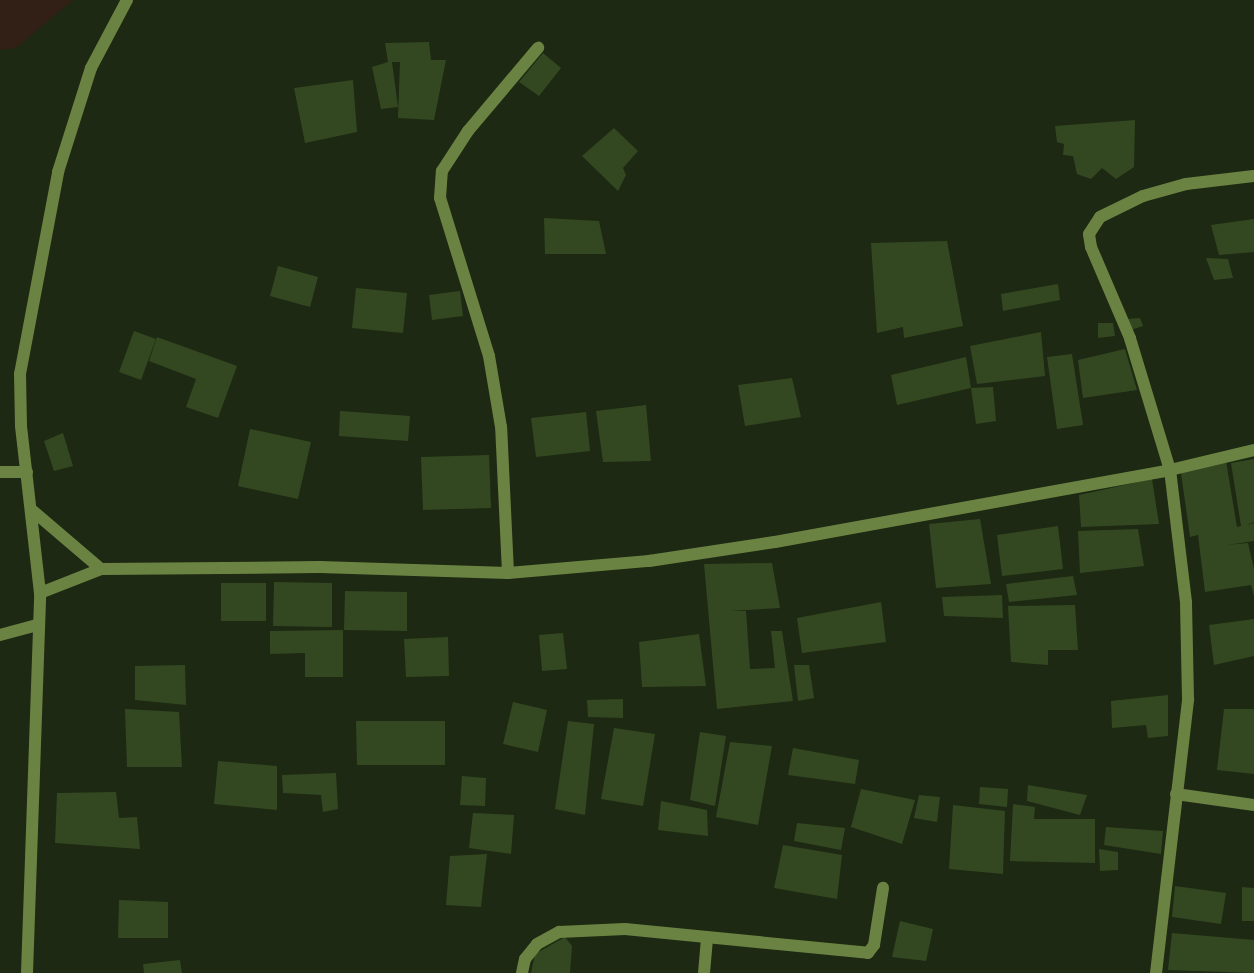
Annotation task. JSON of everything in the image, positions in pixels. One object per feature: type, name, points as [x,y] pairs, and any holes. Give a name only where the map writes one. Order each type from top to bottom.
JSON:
[{"type":"street","points":[[27,973],[40,593],[33,511],[21,426],[20,374],[58,172],[91,68],[127,0]]},
{"type":"street","points":[[508,573],[501,427],[490,365],[440,198],[442,171],[457,147],[538,48]]},
{"type":"street","points":[[1156,973],[1188,699],[1186,602],[1170,470],[1130,338],[1091,247],[1089,234],[1100,217],[1143,196],[1186,184],[1254,176]]},
{"type":"street","points":[[40,593],[101,569],[320,567],[508,573],[649,561],[775,542],[1170,470],[1254,450]]},
{"type":"street","points":[[0,472],[27,472]]},
{"type":"street","points":[[33,511],[101,569]]},
{"type":"street","points":[[0,635],[38,625]]},
{"type":"street","points":[[1176,794],[1254,805]]},
{"type":"street","points":[[522,973],[525,958],[537,944],[559,932],[625,929],[707,940],[868,953],[874,944],[883,888]]},
{"type":"street","points":[[704,973],[707,940]]},
{"type":"shaded area","points":[[0,0],[73,0],[16,48],[0,50]]},
{"type":"building","points":[[429,42],[431,60],[446,60],[434,120],[398,118],[400,62],[392,62],[398,107],[381,109],[372,67],[388,62],[385,43]]},
{"type":"building","points":[[543,53],[561,68],[539,96],[519,82]]},
{"type":"building","points":[[353,80],[357,132],[305,143],[294,88]]},
{"type":"building","points":[[1135,120],[1134,167],[1116,179],[1102,168],[1091,179],[1077,174],[1073,156],[1063,155],[1064,144],[1057,142],[1055,126]]},
{"type":"building","points":[[614,128],[638,151],[623,168],[626,175],[618,191],[582,156]]},
{"type":"building","points":[[544,218],[599,221],[606,254],[545,254]]},
{"type":"building","points":[[1254,219],[1254,252],[1219,255],[1211,225]]},
{"type":"building","points":[[947,241],[963,326],[904,338],[903,327],[877,333],[871,243]]},
{"type":"building","points":[[1206,258],[1228,259],[1233,278],[1214,280]]},
{"type":"building","points":[[278,266],[318,277],[310,307],[270,296]]},
{"type":"building","points":[[1058,284],[1060,300],[1003,311],[1001,294]]},
{"type":"building","points":[[356,288],[407,293],[403,333],[352,328]]},
{"type":"building","points":[[460,291],[463,316],[432,320],[429,295]]},
{"type":"building","points":[[1140,318],[1143,326],[1131,330],[1127,319]]},
{"type":"building","points":[[1098,323],[1113,323],[1115,336],[1098,338]]},
{"type":"building","points":[[134,331],[156,339],[141,380],[119,372]]},
{"type":"building","points":[[1041,332],[1045,376],[977,384],[970,346]]},
{"type":"building","points":[[157,337],[237,366],[218,418],[186,407],[196,379],[149,361]]},
{"type":"building","points":[[1125,349],[1137,390],[1083,398],[1078,360]]},
{"type":"building","points":[[1072,354],[1083,425],[1057,429],[1047,357]]},
{"type":"building","points":[[966,357],[971,388],[897,405],[891,375]]},
{"type":"building","points":[[792,378],[801,417],[745,426],[738,385]]},
{"type":"building","points":[[993,387],[996,421],[976,424],[971,388]]},
{"type":"building","points":[[646,405],[651,461],[603,462],[596,411]]},
{"type":"building","points":[[340,411],[410,416],[408,441],[339,436]]},
{"type":"building","points":[[586,412],[590,451],[536,457],[531,418]]},
{"type":"building","points":[[250,429],[311,442],[298,499],[238,486]]},
{"type":"building","points":[[63,433],[73,466],[54,471],[44,441]]},
{"type":"building","points":[[489,455],[491,508],[423,510],[421,457]]},
{"type":"building","points":[[1254,459],[1254,522],[1247,525],[1254,523],[1254,541],[1227,545],[1248,543],[1254,569],[1254,596],[1251,585],[1205,592],[1198,535],[1190,537],[1181,473],[1226,461],[1237,527],[1241,526],[1231,463]]},
{"type":"building","points":[[1152,479],[1159,524],[1081,527],[1079,495]]},
{"type":"building","points":[[980,519],[991,584],[936,588],[929,524]]},
{"type":"building","points":[[1058,526],[1063,569],[1002,576],[997,535]]},
{"type":"building","points":[[1138,529],[1144,566],[1080,573],[1078,531]]},
{"type":"building","points":[[772,563],[780,608],[730,611],[746,611],[750,669],[775,668],[771,631],[782,631],[793,701],[717,709],[704,564]]},
{"type":"building","points":[[1073,576],[1077,595],[1009,602],[1006,584]]},
{"type":"building","points":[[274,582],[332,583],[332,627],[273,626]]},
{"type":"building","points":[[221,583],[266,583],[266,621],[221,621]]},
{"type":"building","points":[[345,591],[407,592],[407,631],[344,630]]},
{"type":"building","points":[[1002,595],[1003,618],[944,616],[942,597]]},
{"type":"building","points":[[881,602],[886,642],[802,653],[797,618]]},
{"type":"building","points":[[1075,605],[1078,650],[1048,650],[1048,665],[1011,662],[1008,606]]},
{"type":"building","points":[[1254,619],[1254,656],[1214,665],[1209,625]]},
{"type":"building","points":[[343,630],[343,677],[305,677],[305,653],[270,654],[270,631]]},
{"type":"building","points":[[563,633],[567,669],[542,671],[539,635]]},
{"type":"building","points":[[699,634],[706,686],[642,687],[639,642]]},
{"type":"building","points":[[448,637],[449,676],[406,677],[404,639]]},
{"type":"building","points":[[185,665],[186,705],[135,700],[135,666]]},
{"type":"building","points":[[794,665],[809,665],[814,698],[798,701]]},
{"type":"building","points":[[1168,695],[1168,736],[1148,738],[1146,725],[1112,728],[1111,701]]},
{"type":"building","points":[[623,699],[623,718],[588,717],[587,700]]},
{"type":"building","points":[[513,702],[547,710],[538,752],[503,744]]},
{"type":"building","points":[[125,709],[179,712],[182,767],[127,767]]},
{"type":"building","points":[[1224,709],[1254,709],[1254,774],[1217,770]]},
{"type":"building","points":[[356,721],[445,721],[445,765],[357,765]]},
{"type":"building","points":[[568,721],[594,724],[585,815],[555,809]]},
{"type":"building","points":[[614,728],[655,734],[643,806],[601,799]]},
{"type":"building","points":[[700,732],[726,736],[715,806],[690,800]]},
{"type":"building","points":[[730,742],[772,746],[758,825],[716,817]]},
{"type":"building","points":[[793,748],[859,760],[855,784],[788,775]]},
{"type":"building","points":[[218,761],[277,766],[277,810],[214,804]]},
{"type":"building","points":[[336,773],[338,809],[323,812],[321,795],[283,793],[282,775]]},
{"type":"building","points":[[462,776],[486,778],[485,806],[460,805]]},
{"type":"building","points":[[1028,785],[1087,795],[1080,815],[1027,801]]},
{"type":"building","points":[[980,787],[1008,789],[1007,807],[979,804]]},
{"type":"building","points":[[861,789],[915,800],[902,844],[851,827]]},
{"type":"building","points":[[116,792],[119,818],[137,817],[140,849],[55,843],[57,793]]},
{"type":"building","points":[[919,795],[940,797],[937,822],[914,818]]},
{"type":"building","points":[[661,801],[707,810],[708,836],[658,830]]},
{"type":"building","points":[[1013,804],[1035,807],[1034,819],[1095,819],[1095,863],[1010,861]]},
{"type":"building","points":[[953,805],[1005,811],[1003,874],[949,869]]},
{"type":"building","points":[[473,813],[514,815],[511,854],[469,848]]},
{"type":"building","points":[[797,823],[845,828],[841,850],[794,841]]},
{"type":"building","points":[[1106,827],[1163,831],[1161,854],[1104,845]]},
{"type":"building","points":[[783,845],[842,855],[837,899],[774,888]]},
{"type":"building","points":[[1099,849],[1118,852],[1118,870],[1100,871]]},
{"type":"building","points":[[487,854],[481,907],[446,905],[450,856]]},
{"type":"building","points":[[1175,886],[1226,893],[1221,924],[1172,917]]},
{"type":"building","points":[[1242,887],[1254,888],[1254,921],[1242,921]]},
{"type":"building","points":[[119,900],[168,902],[168,938],[118,938]]},
{"type":"building","points":[[900,921],[933,929],[926,961],[892,957]]},
{"type":"building","points":[[1172,933],[1254,940],[1254,973],[1168,970]]},
{"type":"building","points":[[565,937],[572,946],[570,973],[531,973],[535,954]]},
{"type":"building","points":[[180,960],[182,973],[144,973],[143,964]]}]
